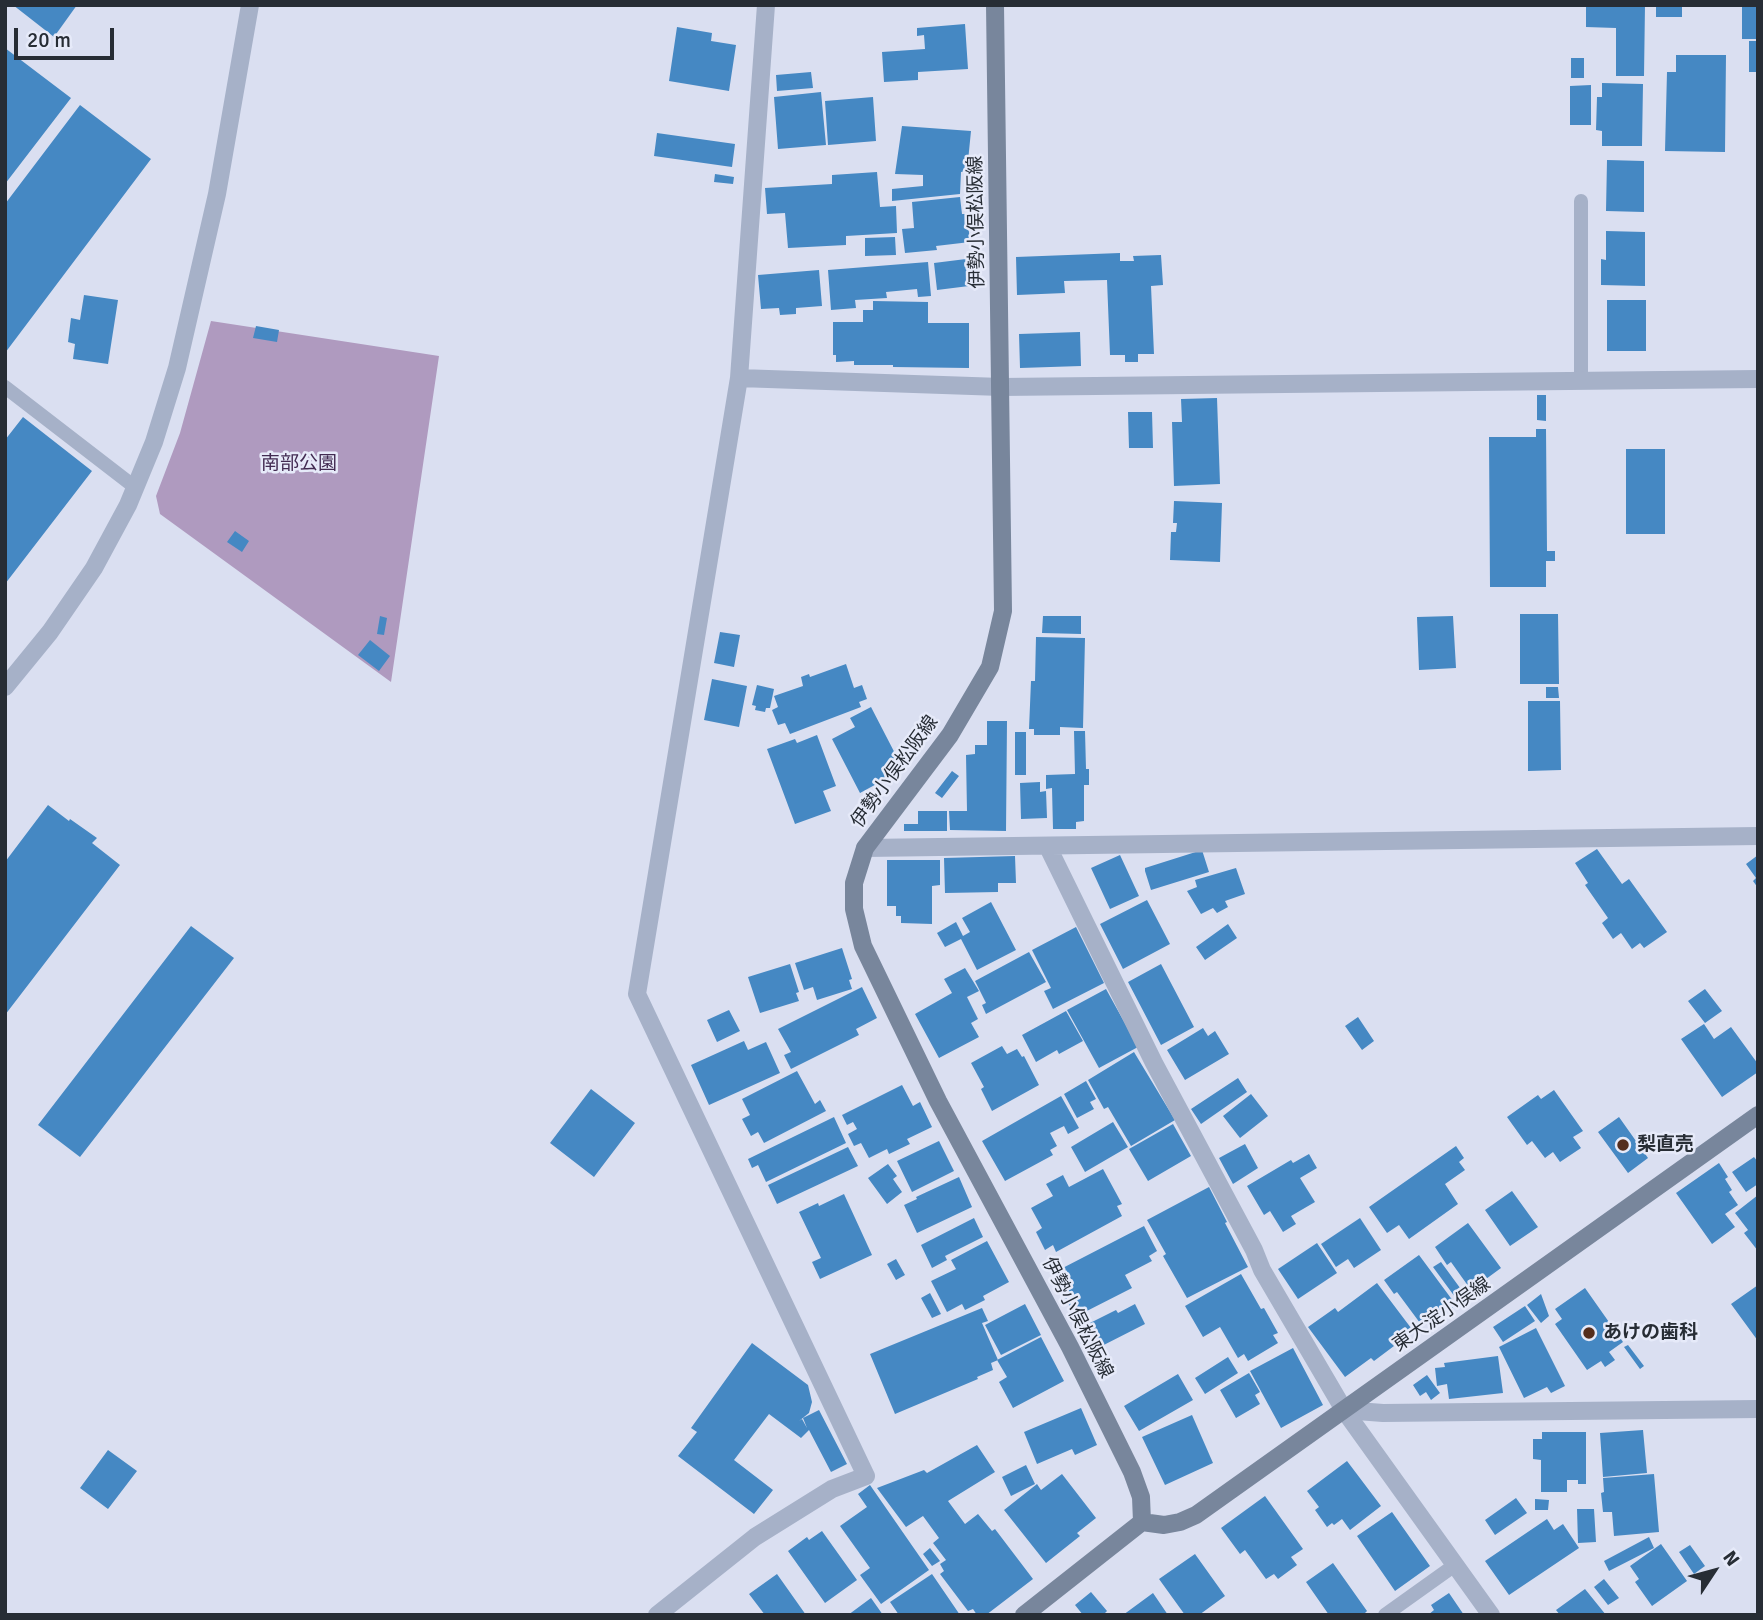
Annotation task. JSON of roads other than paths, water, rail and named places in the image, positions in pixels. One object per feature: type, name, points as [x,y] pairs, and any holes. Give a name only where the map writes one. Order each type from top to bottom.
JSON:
[{"type":"main road","name":"伊勢小俣松阪線","points":[[995,5],[1003,611],[990,667],[950,735],[864,848],[855,883],[854,909],[863,946],[939,1101],[1070,1347],[1132,1472],[1141,1497],[1142,1522]]},
{"type":"main road","name":"東大淀小俣線","points":[[1142,1522],[1164,1525],[1196,1515],[1758,1115]]},
{"type":"main road","points":[[1024,1615],[1142,1522]]},
{"type":"street","points":[[5,687],[50,632],[94,568],[136,488],[154,442],[177,368],[217,194],[250,5]]},
{"type":"street","points":[[657,1615],[755,1537],[832,1489],[866,1476],[636,994],[739,378],[766,5]]},
{"type":"street","points":[[739,378],[1001,387],[1758,379]]},
{"type":"street","points":[[864,848],[1758,836]]},
{"type":"street","points":[[1048,847],[1154,1063],[1254,1250],[1262,1270],[1344,1410],[1491,1615]]},
{"type":"street","points":[[1344,1410],[1383,1413],[1758,1409]]},
{"type":"lane","points":[[1581,201],[1581,382]]},
{"type":"lane","points":[[5,387],[136,488]]},
{"type":"lane","points":[[1385,1615],[1455,1565]]},
{"type":"place","name":"梨直売","points":[[1623,1145]]},
{"type":"place","name":"あけの歯科","points":[[1589,1333]]},
{"type":"park label","name":"南部公園","points":[[299,464]]}]
